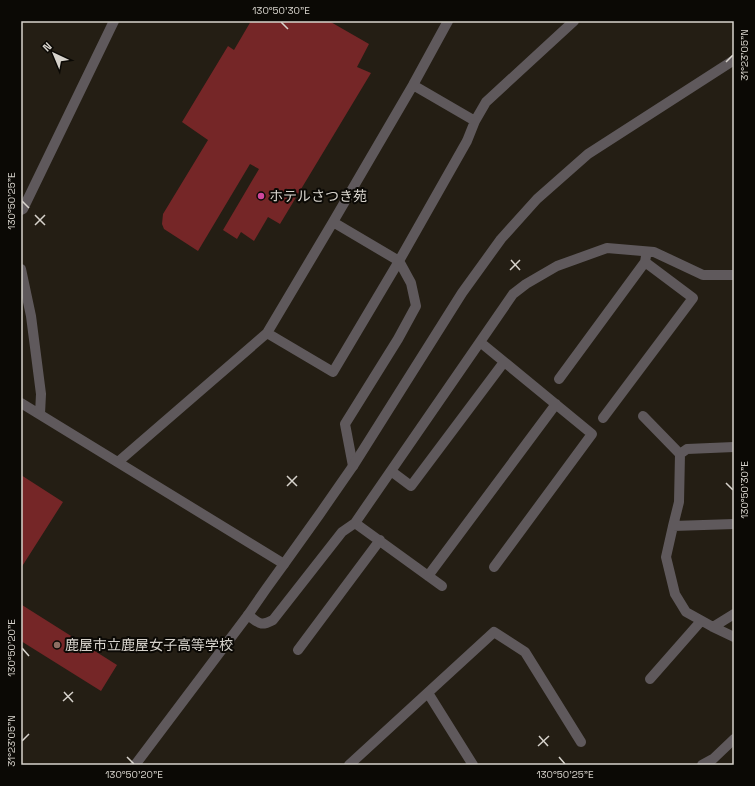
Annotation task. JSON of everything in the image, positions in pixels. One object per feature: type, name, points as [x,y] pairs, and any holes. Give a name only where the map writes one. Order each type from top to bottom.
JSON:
[{"type":"street","points":[[21,210],[23,209],[114,21]]},
{"type":"street","points":[[118,462],[267,333],[413,85],[448,21]]},
{"type":"street","points":[[267,333],[333,372],[399,261],[486,102],[574,21]]},
{"type":"street","points":[[135,765],[248,615],[284,564],[352,466],[462,293],[501,239],[537,199],[588,154],[734,60]]},
{"type":"street","points":[[413,85],[475,121]]},
{"type":"street","points":[[333,222],[399,261],[411,282],[416,306],[398,339],[345,424],[352,466]]},
{"type":"street","points":[[248,615],[260,623],[265,624],[273,620],[342,532],[355,522],[513,294],[526,284],[557,266],[607,248],[646,257],[693,298],[603,418]]},
{"type":"street","points":[[559,379],[646,257],[654,252],[702,275],[734,275]]},
{"type":"street","points":[[21,269],[32,324],[41,394],[40,414]]},
{"type":"street","points":[[480,342],[592,434],[494,567]]},
{"type":"street","points":[[391,471],[411,486],[504,362]]},
{"type":"street","points":[[21,403],[284,564]]},
{"type":"street","points":[[428,576],[556,404]]},
{"type":"street","points":[[643,416],[680,454],[679,502],[672,526],[666,557],[675,594],[686,612],[712,627],[734,637]]},
{"type":"street","points":[[680,454],[687,449],[734,447]]},
{"type":"street","points":[[355,522],[442,586]]},
{"type":"street","points":[[672,526],[734,524]]},
{"type":"street","points":[[298,650],[380,540]]},
{"type":"street","points":[[712,627],[734,614]]},
{"type":"street","points":[[650,680],[701,621]]},
{"type":"street","points":[[349,765],[494,632],[525,652],[581,742]]},
{"type":"street","points":[[428,693],[473,765]]},
{"type":"street","points":[[702,765],[713,759],[734,739]]},
{"type":"building","points":[[251,21],[329,21],[369,44],[357,67],[371,73],[280,224],[268,217],[254,241],[241,232],[237,239],[223,230],[259,169],[250,164],[198,251],[164,229],[162,224],[163,214],[208,140],[182,122],[228,46],[234,50]]},
{"type":"building","points":[[21,475],[63,502],[21,568]]},
{"type":"building","points":[[22,605],[117,665],[101,691],[21,641]]},
{"type":"place","name":"ホテルさつき苑","points":[[261,196]]},
{"type":"place","name":"鹿屋市立鹿屋女子高等学校","points":[[57,645]]}]
